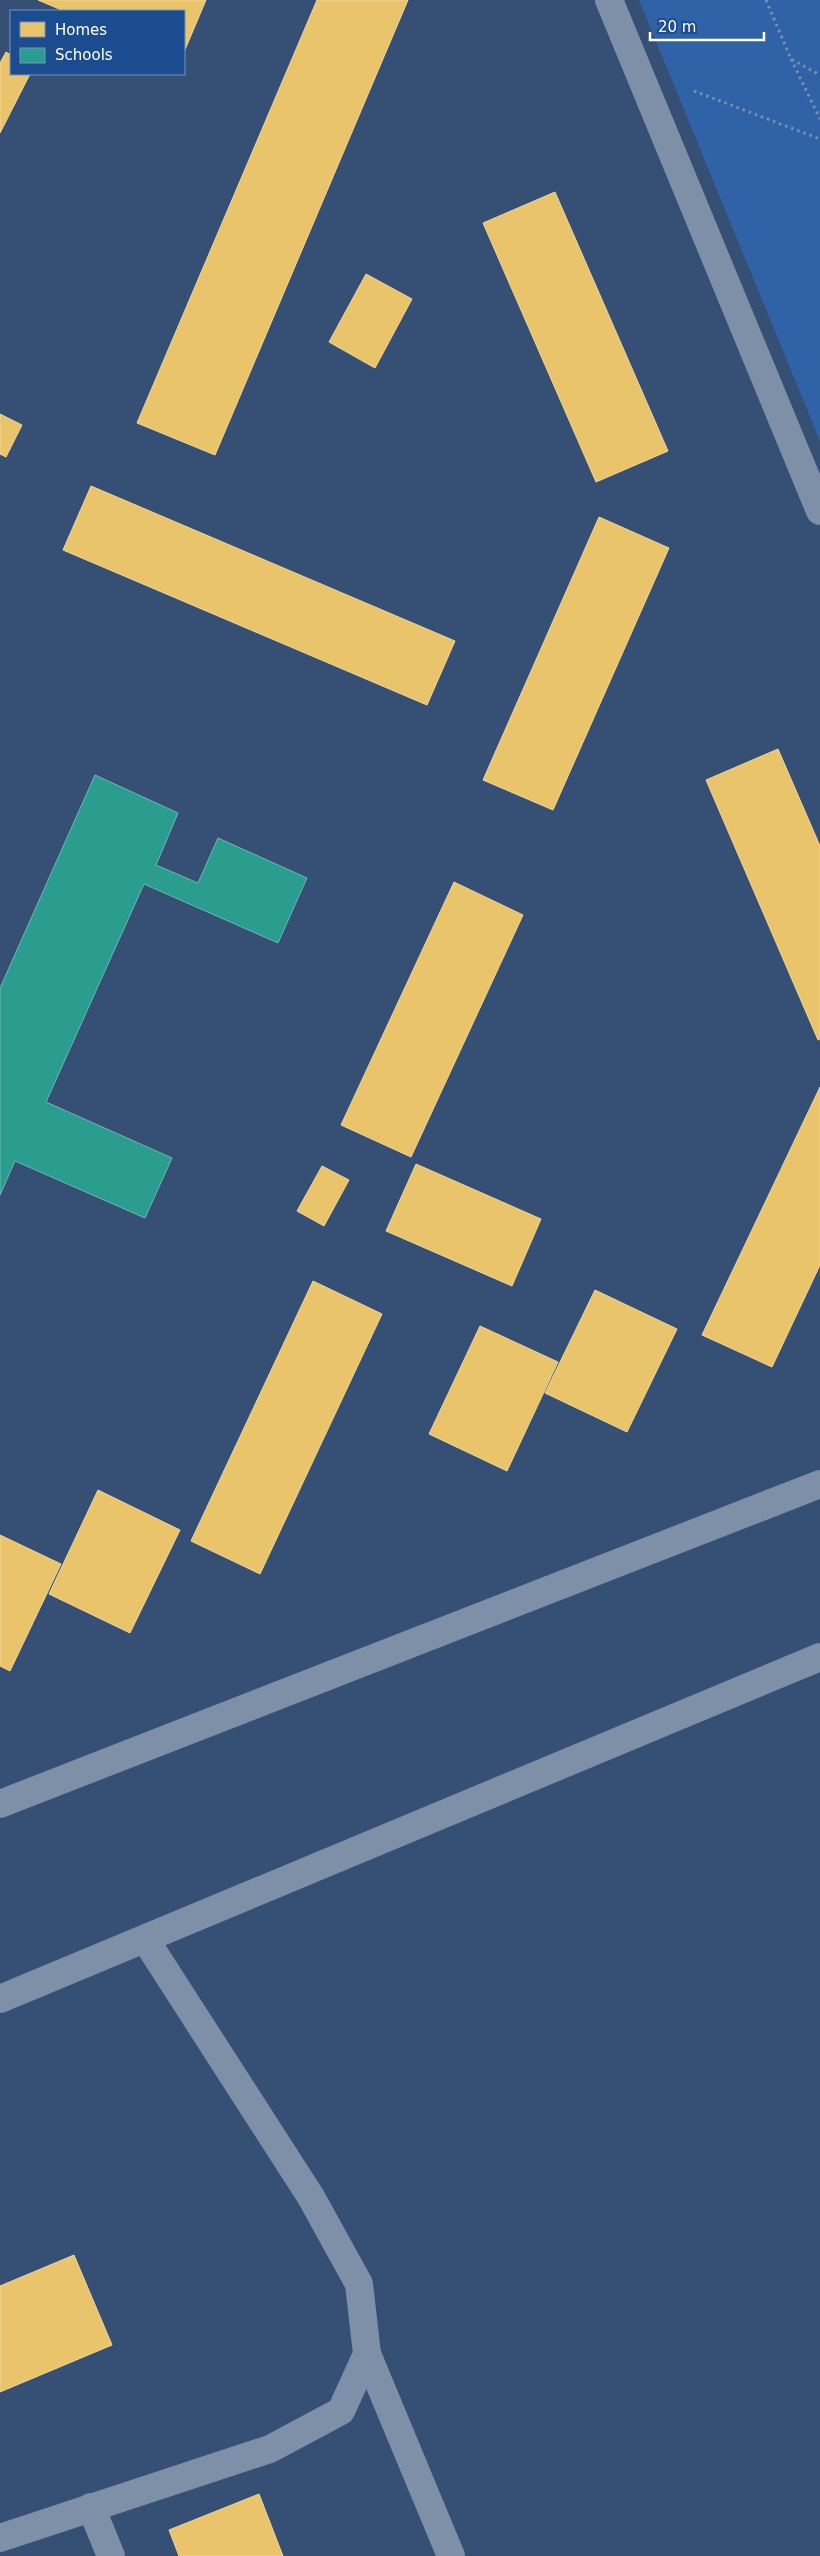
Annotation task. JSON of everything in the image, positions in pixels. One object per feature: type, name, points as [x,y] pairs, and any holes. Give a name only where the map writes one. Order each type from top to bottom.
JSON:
[{"type":"street","points":[[609,0],[820,511]]},
{"type":"street","points":[[0,1804],[820,1484]]},
{"type":"street","points":[[0,1999],[820,1657]]},
{"type":"street","points":[[145,1940],[311,2197],[359,2284],[367,2354],[451,2556]]},
{"type":"street","points":[[3,2544],[91,2507],[270,2449],[341,2411],[367,2354]]},
{"type":"street","points":[[91,2507],[112,2556]]},
{"type":"path","points":[[766,0],[791,59],[820,119]]},
{"type":"path","points":[[791,59],[820,74]]},
{"type":"path","points":[[694,91],[820,140]]},
{"type":"shaded area","points":[[639,0],[820,0],[820,441]]},
{"type":"building: Homes","points":[[38,0],[206,0],[185,50],[185,10],[62,10]]},
{"type":"building: Homes","points":[[317,0],[408,0],[215,455],[137,423]]},
{"type":"building: Homes","points":[[6,52],[10,54],[10,75],[29,75],[0,133],[0,63]]},
{"type":"building: Homes","points":[[555,192],[668,451],[596,482],[483,223]]},
{"type":"building: Homes","points":[[366,274],[412,299],[375,368],[329,342]]},
{"type":"building: Homes","points":[[0,414],[22,425],[6,457],[0,454]]},
{"type":"building: Homes","points":[[91,486],[455,641],[427,705],[63,550]]},
{"type":"building: Homes","points":[[599,517],[669,548],[553,810],[483,780]]},
{"type":"building: Homes","points":[[778,749],[820,846],[820,1039],[818,1040],[706,780]]},
{"type":"building: Homes","points":[[454,882],[523,915],[411,1157],[341,1125]]},
{"type":"building: Homes","points":[[820,1087],[820,1265],[772,1367],[702,1335]]},
{"type":"building: Homes","points":[[416,1164],[541,1219],[512,1286],[386,1231]]},
{"type":"building: Homes","points":[[322,1166],[349,1180],[324,1226],[297,1211]]},
{"type":"building: Homes","points":[[313,1281],[382,1314],[260,1574],[191,1541]]},
{"type":"building: Homes","points":[[595,1290],[677,1329],[627,1432],[545,1393]]},
{"type":"building: Homes","points":[[480,1326],[558,1362],[507,1471],[429,1434]]},
{"type":"building: Homes","points":[[98,1490],[180,1530],[130,1633],[49,1594]]},
{"type":"building: Homes","points":[[0,1535],[61,1564],[10,1671],[0,1666]]},
{"type":"building: Homes","points":[[74,2255],[112,2345],[0,2392],[0,2286]]},
{"type":"building: Homes","points":[[259,2494],[283,2556],[179,2556],[169,2530]]},
{"type":"building: Schools","points":[[95,775],[178,813],[156,865],[198,883],[218,838],[307,878],[278,943],[144,884],[46,1102],[172,1158],[145,1218],[15,1161],[0,1195],[0,988]]}]
